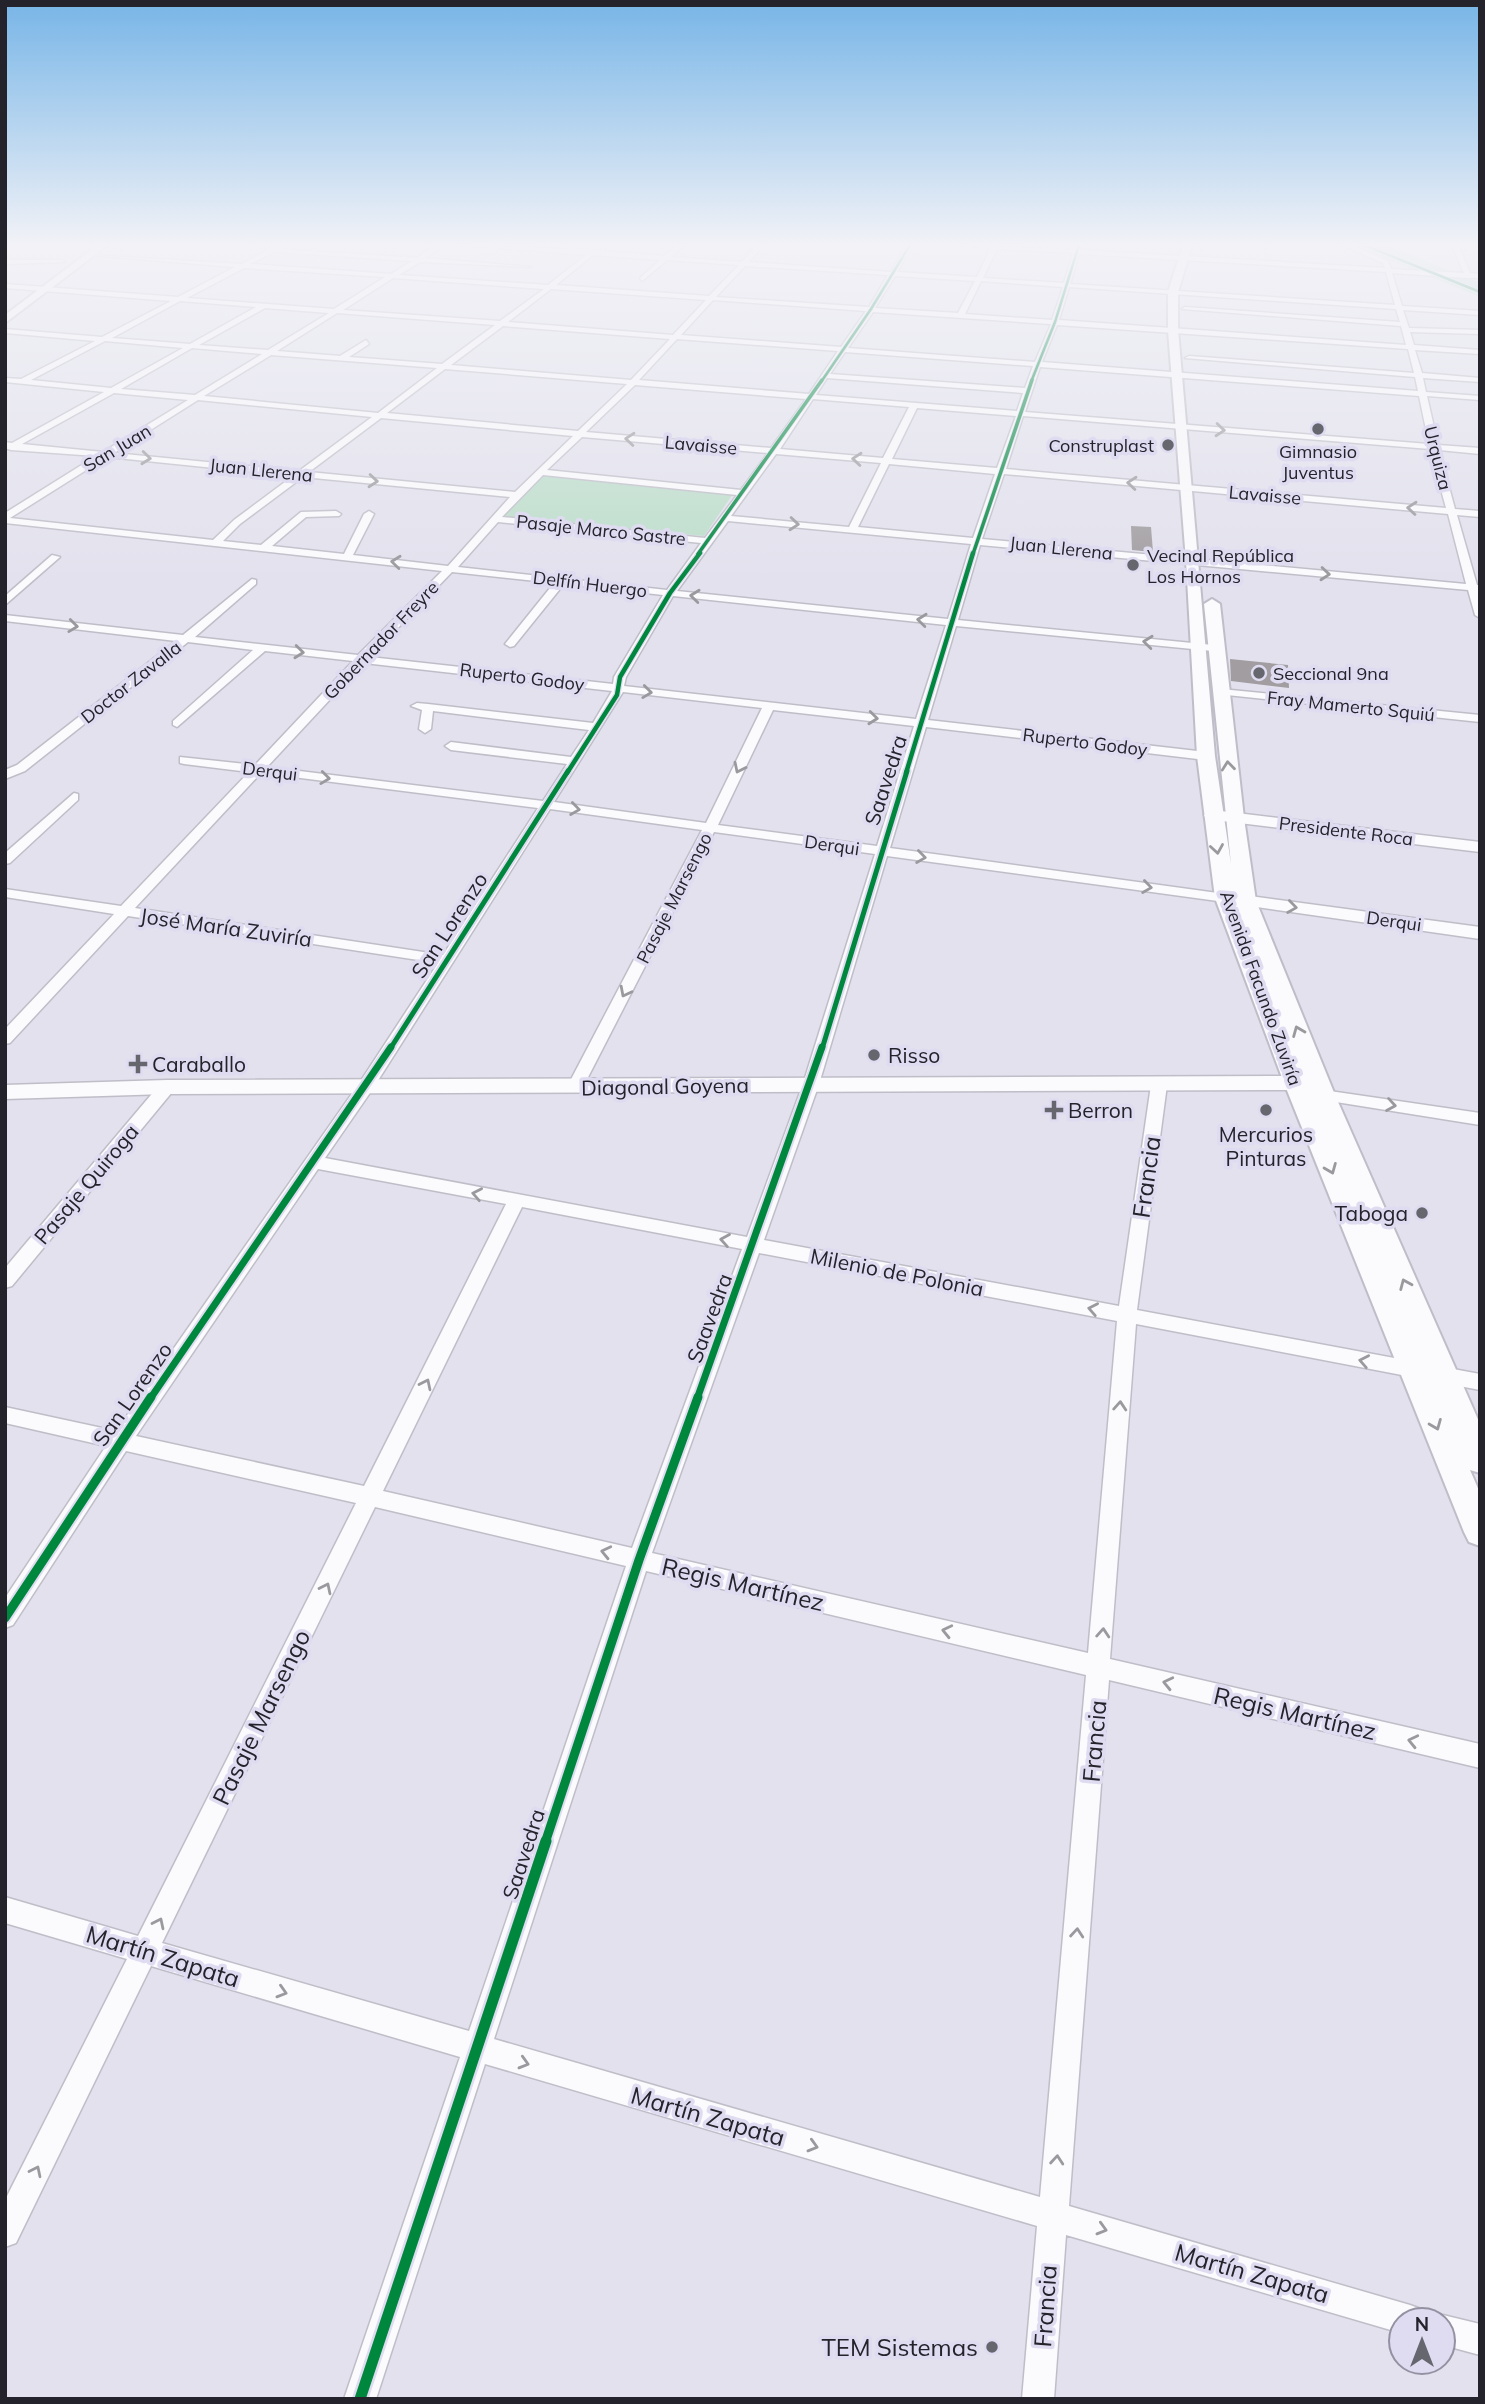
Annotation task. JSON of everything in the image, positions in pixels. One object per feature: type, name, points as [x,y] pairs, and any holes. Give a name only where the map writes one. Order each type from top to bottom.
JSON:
[{"type":"main road","name":"Avenida Facundo Zuviría","points":[[1182,357],[1193,489],[1216,649],[1234,818],[1235,899],[1323,1095],[1480,1460]]},
{"type":"main road","name":"Avenida Facundo Zuviría","points":[[1183,376],[1189,358]]},
{"type":"main road","name":"Avenida Facundo Zuviría","points":[[1205,572],[1197,647],[1206,756],[1212,815],[1235,899],[1296,1083],[1480,1532]]},
{"type":"street","points":[[5,390],[68,357]]},
{"type":"street","points":[[8,447],[172,357]]},
{"type":"street","name":"San Juan","points":[[5,519],[105,454],[264,357]]},
{"type":"street","points":[[320,357],[1480,451]]},
{"type":"street","points":[[216,542],[237,523],[458,357]]},
{"type":"street","name":"Gobernador Freyre","points":[[5,1038],[539,472],[657,357]]},
{"type":"street","name":"San Lorenzo","points":[[5,1618],[121,1441],[366,1086],[617,695],[620,677],[670,593],[774,451],[837,357]]},
{"type":"street","points":[[942,357],[1480,398]]},
{"type":"street","name":"Saavedra","points":[[360,2399],[639,1560],[811,1084],[880,851],[954,623],[977,540],[1040,357]]},
{"type":"street","name":"Urquiza","points":[[1414,357],[1434,447],[1476,588],[1480,615]]},
{"type":"street","points":[[1189,358],[1480,380]]},
{"type":"street","points":[[825,376],[1029,391]]},
{"type":"street","name":"Lavaisse","points":[[5,380],[1480,514]]},
{"type":"street","points":[[852,529],[914,406]]},
{"type":"street","name":"Juan Llerena","points":[[8,447],[105,454],[517,495]]},
{"type":"street","points":[[539,472],[743,493]]},
{"type":"street","points":[[265,547],[304,514],[336,514]]},
{"type":"street","points":[[347,557],[369,514]]},
{"type":"street","name":"Juan Llerena","points":[[726,518],[977,540],[1205,572],[1476,588]]},
{"type":"street","name":"Delfín Huergo","points":[[5,519],[670,593],[1216,649]]},
{"type":"street","name":"Pasaje Marco Sastre","points":[[495,519],[707,541]]},
{"type":"street","points":[[5,602],[55,556]]},
{"type":"street","points":[[510,644],[561,581]]},
{"type":"street","name":"Doctor Zavalla","points":[[5,775],[21,768],[184,640],[252,582]]},
{"type":"street","name":"Ruperto Godoy","points":[[5,618],[1206,756]]},
{"type":"street","points":[[177,723],[262,648]]},
{"type":"street","name":"Fray Mamerto Squiú","points":[[1221,692],[1480,719]]},
{"type":"street","name":"Pasaje Marsengo","points":[[575,1087],[710,828],[769,706]]},
{"type":"street","points":[[425,729],[422,707],[595,727]]},
{"type":"street","points":[[451,746],[574,761]]},
{"type":"street","name":"Derqui","points":[[184,760],[546,805],[1480,933]]},
{"type":"street","points":[[5,860],[74,797]]},
{"type":"street","name":"Presidente Roca","points":[[1212,815],[1480,847]]},
{"type":"street","name":"José María Zuviría","points":[[5,893],[447,960]]},
{"type":"street","name":"Diagonal Goyena","points":[[5,1093],[167,1087],[1296,1083],[1323,1095]]},
{"type":"street","name":"Francia","points":[[1038,2399],[1127,1315],[1159,1085]]},
{"type":"street","name":"Pasaje Quiroga","points":[[5,1281],[167,1087]]},
{"type":"street","points":[[1323,1095],[1480,1119]]},
{"type":"street","name":"Milenio de Polonia","points":[[315,1162],[1480,1382]]},
{"type":"street","name":"Pasaje Marsengo","points":[[5,2232],[516,1202]]},
{"type":"street","name":"Regis Martínez","points":[[5,1415],[371,1497],[1480,1756]]},
{"type":"street","name":"Martín Zapata","points":[[5,1910],[1387,2313]]},
{"type":"street","points":[[1457,2334],[1480,2340]]},
{"type":"green space","points":[[540,476],[733,494],[704,536],[500,516]]},
{"type":"building","points":[[1131,526],[1151,527],[1153,552],[1132,550]]},
{"type":"building","name":"Seccional 9na","points":[[1230,659],[1288,665],[1289,688],[1231,681]]},
{"type":"cycle path","points":[[5,1618],[121,1441],[366,1086],[617,695],[620,677],[670,593],[774,451],[838,357]]},
{"type":"cycle path","points":[[360,2399],[639,1560],[811,1084],[977,540],[1040,357]]},
{"type":"place","name":"Gimnasio Juventus","points":[[1318,429]]},
{"type":"place","name":"Construplast","points":[[1168,445]]},
{"type":"place","name":"Vecinal República Los Hornos","points":[[1133,565]]},
{"type":"place","name":"Seccional 9na","points":[[1259,673]]},
{"type":"place","name":"Risso","points":[[874,1055]]},
{"type":"place","name":"Caraballo","points":[[138,1064]]},
{"type":"place","name":"Berron","points":[[1054,1110]]},
{"type":"place","name":"Mercurios Pinturas","points":[[1266,1110]]},
{"type":"place","name":"Taboga","points":[[1422,1213]]},
{"type":"place","name":"TEM Sistemas","points":[[992,2347]]}]
